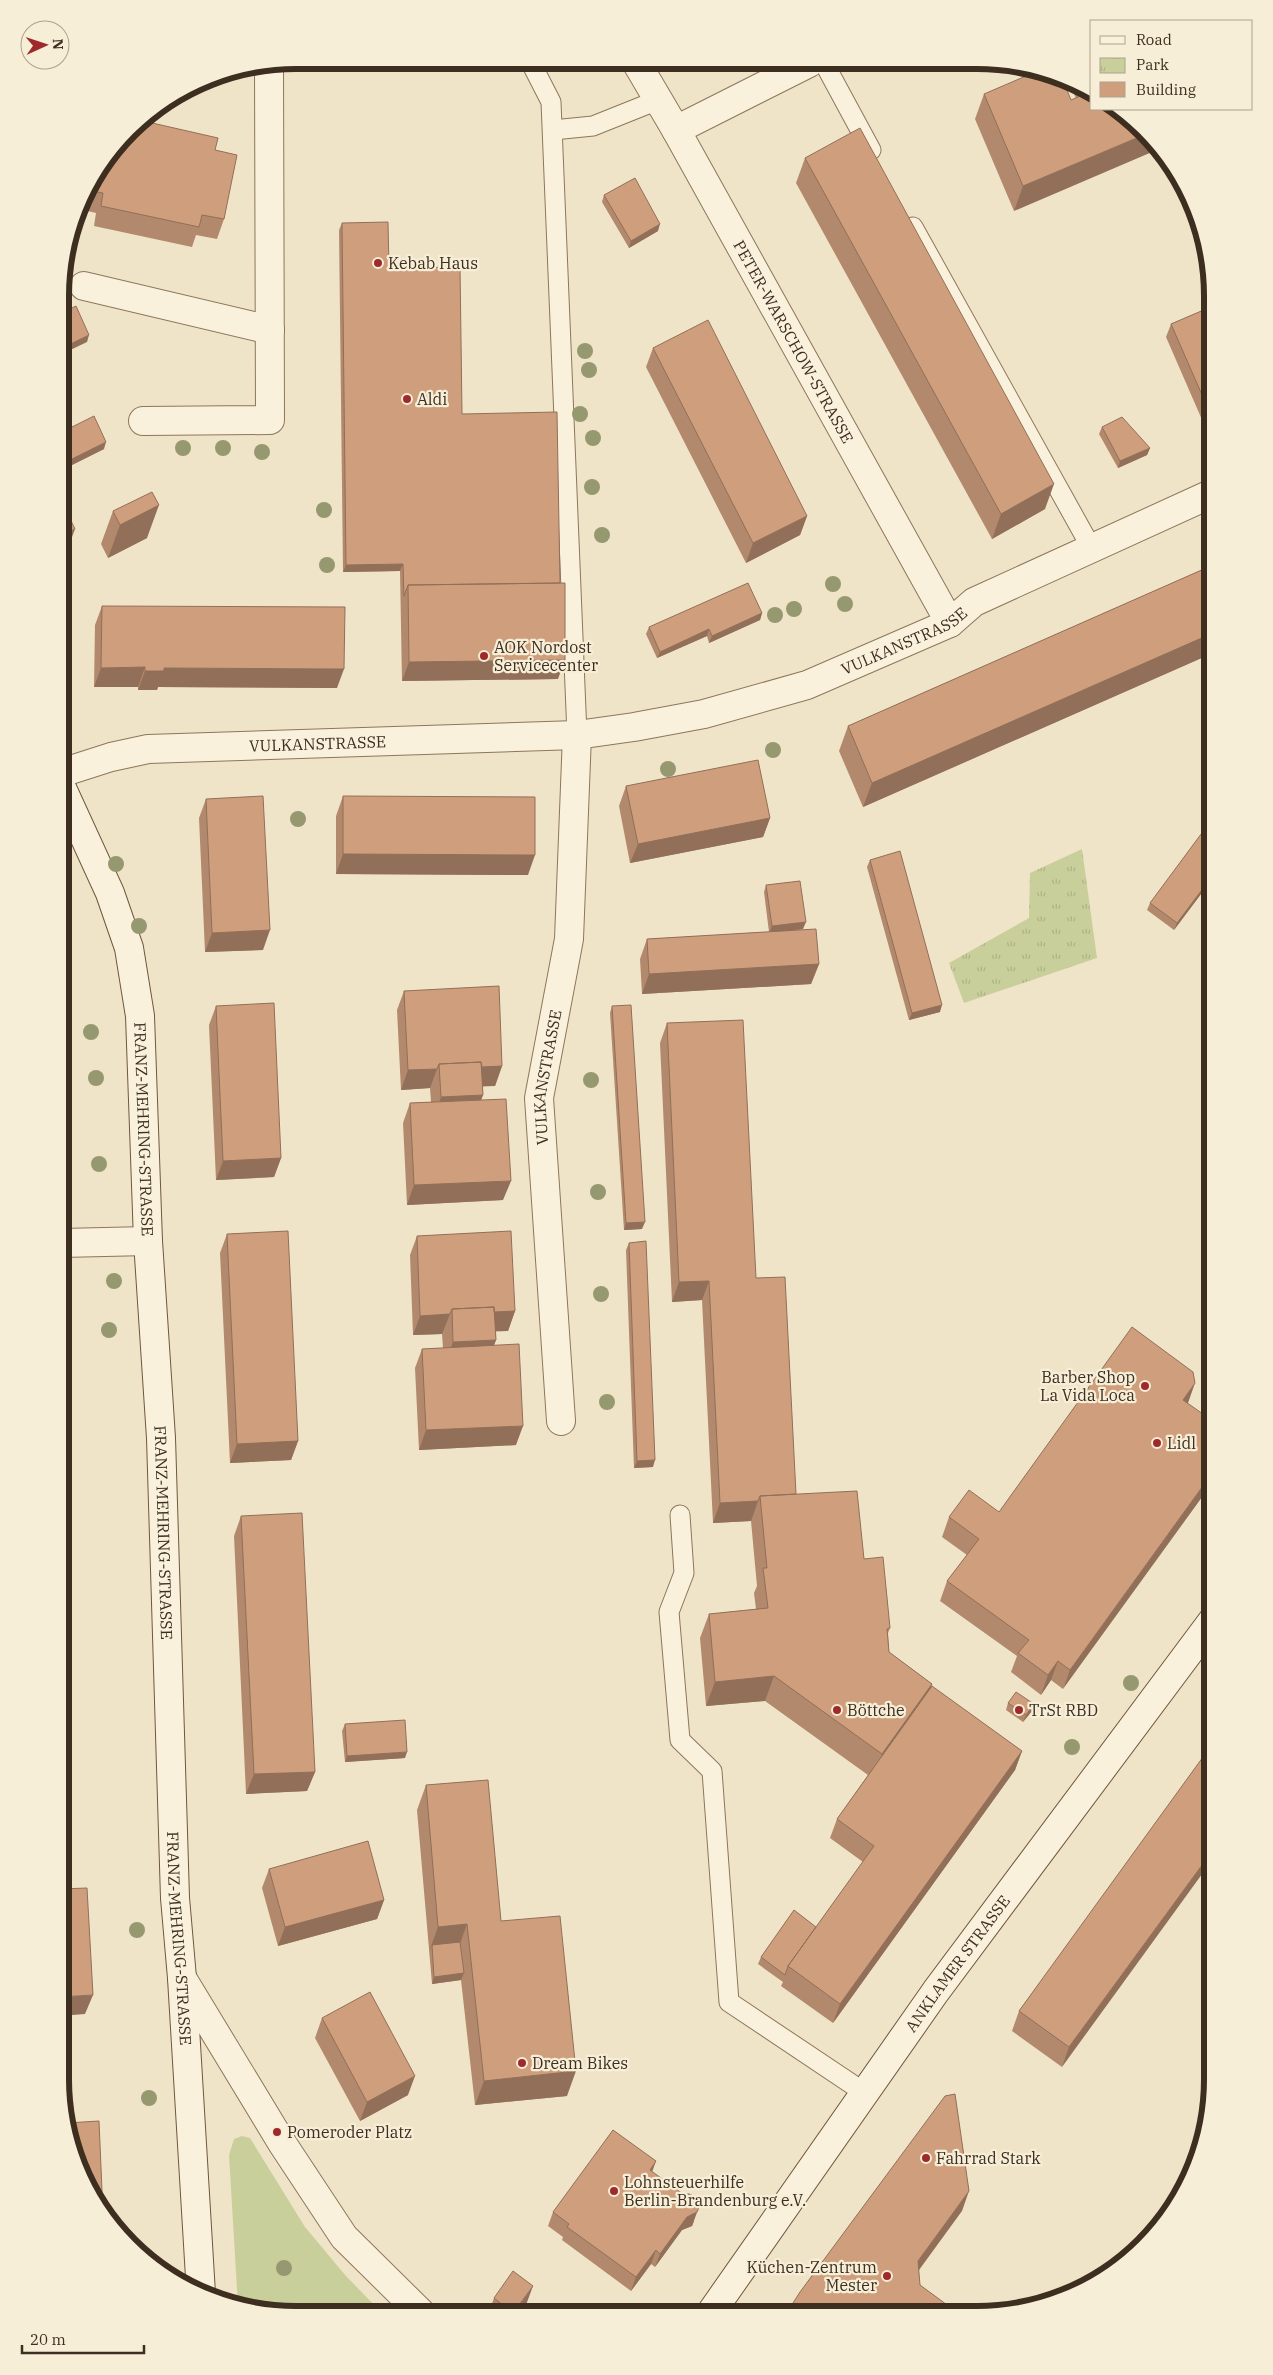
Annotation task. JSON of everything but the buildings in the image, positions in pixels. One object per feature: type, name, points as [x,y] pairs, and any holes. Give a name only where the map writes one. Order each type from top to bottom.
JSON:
[{"type":"street","name":"PETER-WARSCHOW-STRASSE","points":[[640,69],[676,130],[950,623]]},
{"type":"street","points":[[676,130],[797,69]]},
{"type":"street","points":[[143,421],[270,420],[269,71]]},
{"type":"street","points":[[84,286],[270,330]]},
{"type":"street","name":"VULKANSTRASSE","points":[[69,770],[111,757],[148,750],[577,735],[704,714],[807,685],[950,623],[974,602],[1204,497]]},
{"type":"street","name":"VULKANSTRASSE","points":[[560,1421],[540,1098],[569,940],[577,735]]},
{"type":"street","name":"FRANZ-MEHRING-STRASSE","points":[[69,803],[110,893],[129,948],[140,1016],[148,1241],[161,1438],[175,1898],[182,1978],[200,2285]]},
{"type":"street","points":[[69,1243],[148,1241]]},
{"type":"street","name":"ANKLAMER STRASSE","points":[[716,2306],[942,1983],[1204,1632]]},
{"type":"street","points":[[182,1978],[282,2143],[344,2237],[415,2306]]},
{"type":"lane","points":[[534,69],[551,102],[553,130],[577,735]]},
{"type":"lane","points":[[827,69],[881,168]]},
{"type":"lane","points":[[553,130],[593,126],[658,100]]},
{"type":"lane","points":[[905,211],[1092,549]]},
{"type":"lane","points":[[680,1515],[684,1572],[669,1612],[680,1740],[712,1771],[729,2002],[865,2093]]},
{"type":"green space","points":[[1082,849],[1097,958],[964,1003],[949,963],[1029,918],[1030,873]]},
{"type":"green space","points":[[242,2136],[250,2138],[305,2227],[346,2276],[375,2306],[281,2306],[238,2299],[229,2155],[234,2139]]},
{"type":"place","name":"Kebab Haus","points":[[378,263]]},
{"type":"place","name":"Aldi","points":[[407,399]]},
{"type":"place","name":"AOK Nordost Servicecenter","points":[[484,656]]},
{"type":"place","name":"Barber Shop La Vida Loca","points":[[1145,1386]]},
{"type":"place","name":"Lidl","points":[[1157,1443]]},
{"type":"place","name":"Böttche","points":[[837,1710]]},
{"type":"place","name":"TrSt RBD","points":[[1019,1710]]},
{"type":"place","name":"Dream Bikes","points":[[522,2063]]},
{"type":"place","name":"Pomeroder Platz","points":[[277,2132]]},
{"type":"place","name":"Fahrrad Stark","points":[[926,2158]]},
{"type":"place","name":"Lohnsteuerhilfe Berlin-Brandenburg e.V.","points":[[614,2191]]},
{"type":"place","name":"Küchen-Zentrum Mester","points":[[887,2276]]}]
